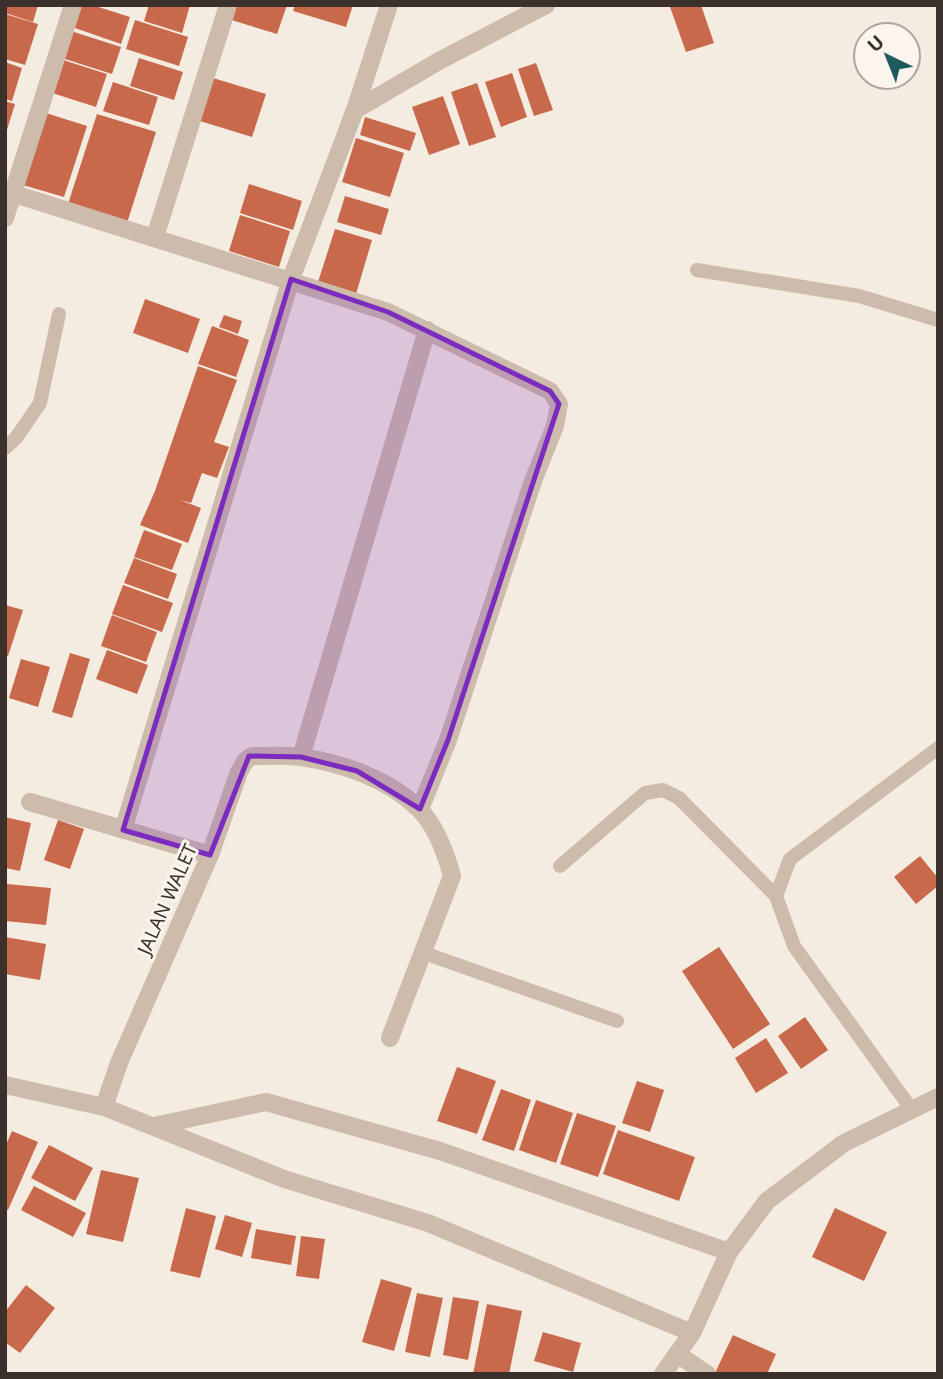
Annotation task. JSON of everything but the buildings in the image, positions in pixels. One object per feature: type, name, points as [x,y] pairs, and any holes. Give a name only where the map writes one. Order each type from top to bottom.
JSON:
[{"type":"street","points":[[5,218],[9,192],[73,5]]},
{"type":"street","points":[[155,237],[228,5]]},
{"type":"street","points":[[123,830],[291,279],[355,110],[389,5]]},
{"type":"street","points":[[355,110],[439,61],[546,5]]},
{"type":"street","points":[[9,192],[291,279],[388,312],[550,391],[559,404],[555,425],[533,481],[448,740],[420,810]]},
{"type":"street","points":[[390,1038],[452,876],[445,851],[420,810],[390,787],[357,771],[301,757],[427,331]]},
{"type":"street","name":"JALAN WALET","points":[[104,1107],[119,1063],[210,855],[239,772],[246,760],[252,756],[301,757]]},
{"type":"street","points":[[30,802],[210,855]]},
{"type":"street","points":[[5,1085],[104,1107],[284,1179],[428,1223],[691,1333]]},
{"type":"street","points":[[663,1374],[691,1333],[729,1252],[767,1201],[844,1143],[938,1097]]},
{"type":"street","points":[[154,1126],[266,1102],[440,1151],[729,1252]]},
{"type":"street","points":[[677,1354],[707,1374]]},
{"type":"lane","points":[[697,270],[859,296],[938,320]]},
{"type":"lane","points":[[5,448],[16,438],[40,403],[59,314]]},
{"type":"lane","points":[[776,896],[790,859],[938,748]]},
{"type":"lane","points":[[561,866],[645,793],[663,790],[679,799],[776,896],[794,946],[912,1110]]},
{"type":"lane","points":[[424,953],[617,1021]]},
{"type":"highlighted area","points":[[291,279],[388,312],[550,391],[559,404],[448,740],[420,809],[357,771],[301,757],[249,756],[210,855],[123,830]]}]
